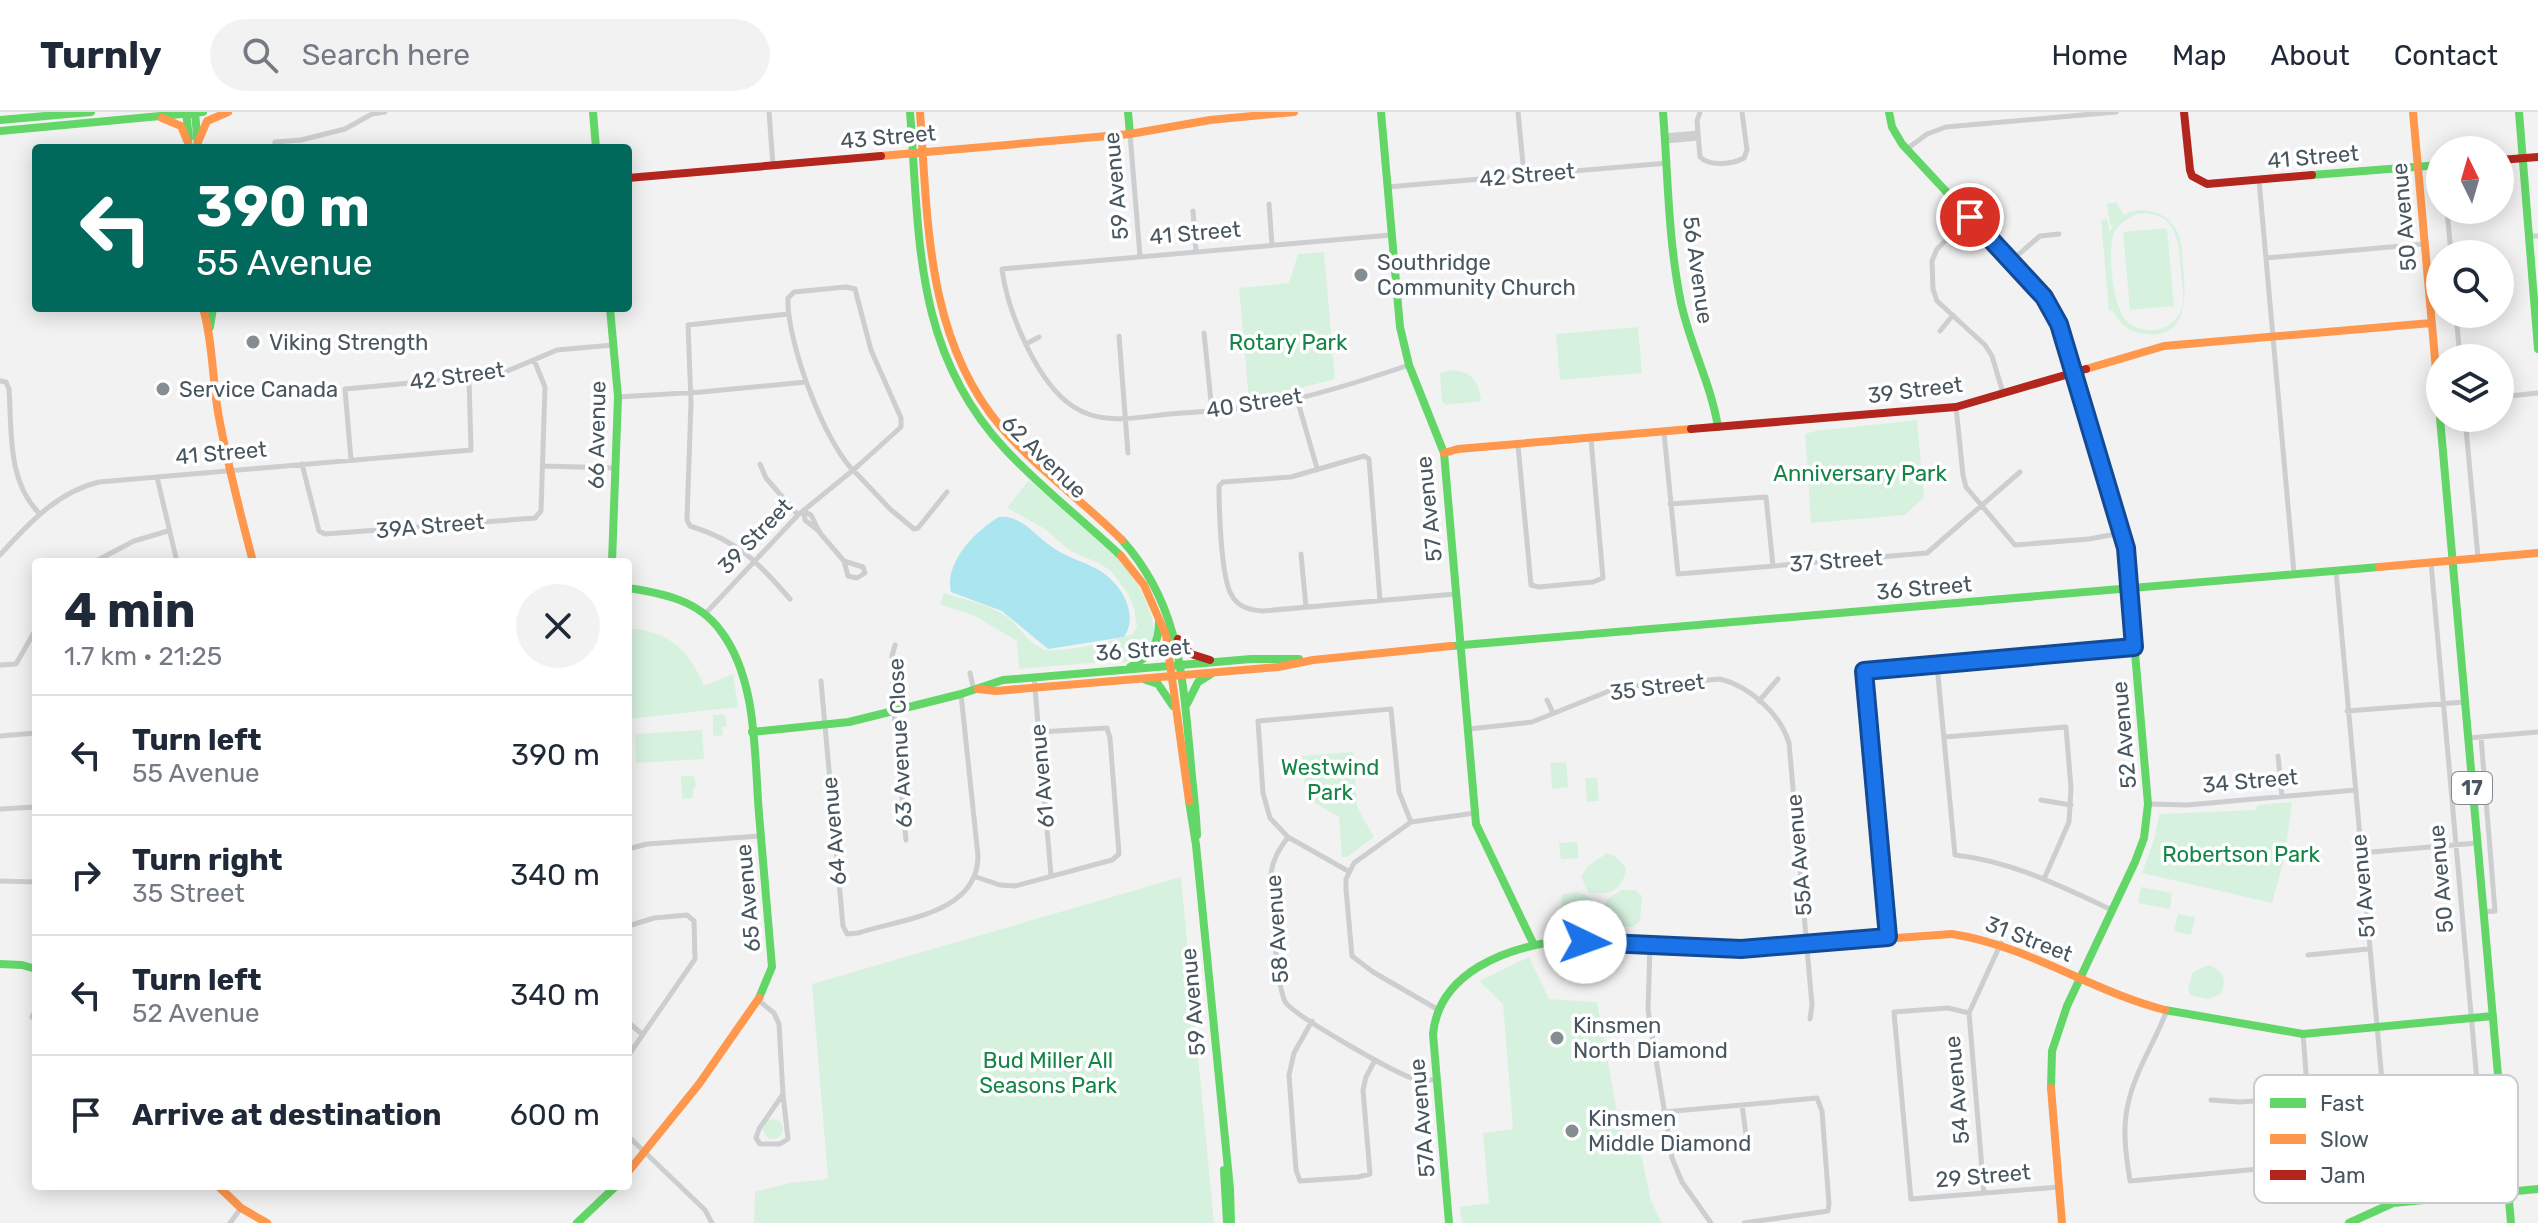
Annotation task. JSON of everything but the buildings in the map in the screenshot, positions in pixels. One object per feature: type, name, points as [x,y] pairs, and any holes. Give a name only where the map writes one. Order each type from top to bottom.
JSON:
[{"type":"main road","points":[[0,120],[91,112]]},
{"type":"main road","points":[[191,112],[194,144]]},
{"type":"main road","points":[[0,131],[203,112]]},
{"type":"main road","points":[[195,144],[207,121],[228,112]]},
{"type":"main road","points":[[593,112],[596,144]]},
{"type":"main road","name":"62 Avenue","points":[[910,112],[937,296],[963,370],[983,405],[1017,447],[1113,531],[1139,559],[1160,591],[1176,636],[1177,670]]},
{"type":"main road","name":"62 Avenue","points":[[920,112],[918,153],[926,294],[937,335],[956,381],[983,423],[1018,463],[1126,560],[1144,585],[1158,615],[1177,670]]},
{"type":"main road","name":"59 Avenue","points":[[1128,112],[1130,134]]},
{"type":"main road","name":"43 Street","points":[[632,178],[1130,134],[1210,120],[1294,112]]},
{"type":"main road","name":"57 Avenue","points":[[1381,112],[1400,327],[1409,365],[1444,453],[1475,813],[1478,829],[1533,943]]},
{"type":"main road","name":"56 Avenue","points":[[1663,112],[1681,302],[1694,351],[1716,406],[1718,427]]},
{"type":"main road","points":[[1889,112],[1893,129],[1907,149]]},
{"type":"main road","name":"41 Street","points":[[2184,112],[2192,176],[2207,184],[2426,166]]},
{"type":"main road","name":"50 Avenue","points":[[2413,112],[2426,267]]},
{"type":"main road","points":[[2519,112],[2533,236],[2538,349]]},
{"type":"main road","points":[[154,116],[181,126],[193,144]]},
{"type":"main road","name":"52 Avenue","points":[[1907,149],[2044,297],[2054,313],[2126,548],[2148,804],[2144,838],[2061,1022],[2052,1051],[2050,1080],[2062,1223]]},
{"type":"main road","points":[[2514,159],[2538,157]]},
{"type":"main road","points":[[204,312],[229,471],[252,558]]},
{"type":"main road","points":[[209,329],[212,312]]},
{"type":"main road","name":"66 Avenue","points":[[610,312],[618,397],[612,558]]},
{"type":"main road","name":"39 Street","points":[[1444,453],[1458,449],[1956,407],[2164,346],[2426,323]]},
{"type":"main road","name":"50 Avenue","points":[[2441,432],[2498,1075]]},
{"type":"main road","name":"36 Street","points":[[1034,682],[1113,671],[1216,672],[1278,667],[1313,660],[1460,645],[2538,553]]},
{"type":"main road","points":[[632,589],[670,595],[705,614]]},
{"type":"main road","name":"65 Avenue","points":[[646,1151],[679,1112],[758,1000],[772,967],[747,685],[739,661],[721,630],[705,614]]},
{"type":"main road","points":[[1113,671],[1147,660],[1154,652],[1159,636],[1158,615]]},
{"type":"main road","points":[[1176,636],[1191,654],[1224,662]]},
{"type":"main road","name":"36 Street","points":[[752,732],[825,726],[961,694],[995,682],[1132,679],[1251,659],[1313,660]]},
{"type":"main road","name":"59 Avenue","points":[[1177,670],[1185,708],[1196,845]]},
{"type":"main road","name":"59 Avenue","points":[[1177,670],[1175,712],[1196,845],[1229,1223]]},
{"type":"main road","points":[[1185,708],[1198,682],[1216,672]]},
{"type":"main road","points":[[1132,679],[1158,684],[1170,698],[1175,712]]},
{"type":"main road","name":"31 Street","points":[[1437,1009],[1461,979],[1533,943],[1561,941],[1741,949],[1952,934],[2001,943],[2081,979],[2167,1010],[2303,1034],[2493,1016]]},
{"type":"main road","points":[[0,964],[32,968]]},
{"type":"main road","name":"57A Avenue","points":[[1437,1009],[1434,1034],[1436,1080],[1449,1223]]},
{"type":"main road","points":[[632,1167],[646,1151]]},
{"type":"main road","points":[[2518,1191],[2538,1189]]},
{"type":"main road","points":[[222,1190],[241,1208],[267,1223]]},
{"type":"main road","points":[[577,1223],[612,1190]]},
{"type":"main road","points":[[2349,1223],[2393,1203]]},
{"type":"main road","name":"50 Avenue","points":[[2510,1203],[2511,1223]]},
{"type":"street","points":[[275,144],[345,129],[370,115],[385,112]]},
{"type":"street","points":[[769,112],[773,165]]},
{"type":"street","points":[[1518,112],[1524,175]]},
{"type":"street","points":[[1700,112],[1700,157],[1706,162],[1742,160],[1747,150],[1742,112]]},
{"type":"street","points":[[1907,149],[1927,134],[1946,127],[2116,112]]},
{"type":"street","name":"59 Avenue","points":[[1130,134],[1140,256]]},
{"type":"street","points":[[1666,139],[1698,136]]},
{"type":"street","name":"42 Street","points":[[1387,187],[1668,163]]},
{"type":"street","points":[[2259,180],[2294,573]]},
{"type":"street","points":[[1269,204],[1272,245]]},
{"type":"street","points":[[1193,211],[1196,251]]},
{"type":"street","points":[[1970,217],[1943,241],[1932,261],[1933,289],[1937,301],[1985,345],[1992,356],[2003,393]]},
{"type":"street","points":[[2011,261],[2040,236],[2059,234]]},
{"type":"street","name":"41 Street","points":[[1026,344],[1012,313],[1002,269],[1391,235]]},
{"type":"street","points":[[2266,258],[2424,244]]},
{"type":"street","name":"39 Street","points":[[705,614],[802,513],[901,427],[901,418],[871,350],[855,289],[846,287],[794,292],[788,298],[788,314]]},
{"type":"street","points":[[790,599],[756,560],[721,537],[690,526],[687,520],[691,393],[688,325],[788,314],[806,382],[833,444],[852,471],[914,529],[947,492]]},
{"type":"street","points":[[1940,331],[1953,315]]},
{"type":"street","points":[[1204,333],[1212,411]]},
{"type":"street","points":[[1119,336],[1128,453]]},
{"type":"street","points":[[1026,344],[1039,337]]},
{"type":"street","name":"40 Street","points":[[1026,344],[1058,393],[1073,407],[1095,417],[1126,418],[1212,411],[1297,399],[1409,365]]},
{"type":"street","name":"42 Street","points":[[351,460],[345,389],[498,375],[557,350],[613,345]]},
{"type":"street","points":[[534,360],[545,387],[542,466],[615,468]]},
{"type":"street","name":"41 Street","points":[[0,555],[40,514],[56,501],[86,485],[471,450],[469,379]]},
{"type":"street","points":[[0,381],[7,385],[16,476],[25,495],[40,514]]},
{"type":"street","points":[[618,397],[806,382]]},
{"type":"street","points":[[2514,396],[2538,393]]},
{"type":"street","points":[[1297,399],[1317,468]]},
{"type":"street","points":[[1956,407],[1966,487],[2015,545],[2121,533]]},
{"type":"street","points":[[2466,432],[2478,557]]},
{"type":"street","points":[[1664,433],[1670,504],[1766,497],[1773,566]]},
{"type":"street","points":[[1518,445],[1531,585],[1539,587],[1593,582],[1603,578],[1591,439]]},
{"type":"street","points":[[1380,600],[1369,459],[1364,456],[1291,477],[1223,482],[1219,486],[1226,575],[1229,592],[1237,603],[1253,610],[1306,607],[1455,594]]},
{"type":"street","name":"39A Street","points":[[302,464],[319,531],[325,534],[535,518],[541,511],[542,466]]},
{"type":"street","points":[[760,464],[766,478],[802,513],[811,515],[820,533],[844,561],[850,578],[865,573],[863,567],[844,561]]},
{"type":"street","name":"37 Street","points":[[1670,504],[1678,574],[1927,553],[2020,472]]},
{"type":"street","points":[[157,477],[176,558]]},
{"type":"street","points":[[102,558],[134,541],[168,531]]},
{"type":"street","points":[[1301,554],[1306,607]]},
{"type":"street","name":"50 Avenue","points":[[2431,562],[2476,1075]]},
{"type":"street","name":"51 Avenue","points":[[2336,570],[2381,1075]]},
{"type":"street","points":[[0,665],[16,664],[32,636]]},
{"type":"street","name":"63 Avenue Close","points":[[895,645],[892,656],[894,711],[906,840]]},
{"type":"street","points":[[1888,937],[1864,671],[2134,647]]},
{"type":"street","points":[[1937,665],[1955,855],[2016,867],[2112,910]]},
{"type":"street","points":[[970,673],[976,690]]},
{"type":"street","points":[[1759,701],[1778,679]]},
{"type":"street","name":"64 Avenue","points":[[821,681],[844,931],[847,934],[858,933],[948,906],[963,895],[976,877]]},
{"type":"street","name":"35 Street","points":[[1469,729],[1532,722],[1619,687],[1728,681],[1759,701]]},
{"type":"street","name":"61 Avenue","points":[[1034,682],[1051,875]]},
{"type":"street","points":[[961,694],[978,856],[976,877],[1010,886],[1112,860],[1119,854],[1107,728],[1039,732]]},
{"type":"street","points":[[1547,700],[1553,713]]},
{"type":"street","name":"55A Avenue","points":[[1759,701],[1778,719],[1789,743],[1812,1005],[1810,1019]]},
{"type":"street","points":[[2347,711],[2464,702]]},
{"type":"street","points":[[1348,871],[1288,837],[1276,825],[1266,806],[1258,721],[1391,709],[1399,792],[1411,822]]},
{"type":"street","points":[[1944,737],[2066,727],[2071,805],[2069,825],[2044,879]]},
{"type":"street","points":[[2467,738],[2538,732]]},
{"type":"street","points":[[0,736],[32,733]]},
{"type":"street","name":"50 Avenue","points":[[2481,737],[2495,911],[2483,912]]},
{"type":"street","points":[[2278,756],[2282,796]]},
{"type":"street","name":"34 Street","points":[[2148,804],[2187,805],[2355,790]]},
{"type":"street","points":[[2041,800],[2071,805]]},
{"type":"street","points":[[0,809],[32,807]]},
{"type":"street","points":[[1437,1009],[1352,956],[1346,889],[1348,871],[1372,848],[1411,822],[1475,813]]},
{"type":"street","points":[[632,848],[647,844],[760,836]]},
{"type":"street","name":"58 Avenue","points":[[1288,837],[1278,851],[1271,876],[1279,983],[1285,1002],[1375,1060],[1411,1077],[1436,1080]]},
{"type":"street","points":[[2360,853],[2477,843]]},
{"type":"street","points":[[0,881],[32,882]]},
{"type":"street","points":[[632,925],[654,918],[691,916],[695,930],[695,959],[632,1050]]},
{"type":"street","name":"54 Avenue","points":[[1984,1193],[1969,1013],[2001,943]]},
{"type":"street","points":[[1650,946],[1648,1010],[1676,1170],[1711,1223]]},
{"type":"street","points":[[2308,955],[2368,949]]},
{"type":"street","points":[[758,1000],[774,1013],[779,1024],[788,1139],[780,1144],[760,1144],[756,1138],[759,1129],[783,1094]]},
{"type":"street","name":"29 Street","points":[[1969,1013],[1948,1008],[1894,1012],[1911,1199],[2059,1187]]},
{"type":"street","points":[[2167,1010],[2127,1107],[2126,1145],[2130,1181],[2254,1169]]},
{"type":"street","points":[[1312,1021],[1294,1053],[1289,1075],[1296,1170],[1300,1181],[1370,1174],[1363,1090],[1375,1060]]},
{"type":"street","points":[[632,1025],[642,1034]]},
{"type":"street","points":[[2303,1034],[2306,1075]]},
{"type":"street","points":[[1664,1112],[1817,1098],[1822,1111],[1828,1211],[1744,1223]]},
{"type":"street","points":[[2211,1100],[2254,1101]]},
{"type":"street","points":[[1742,1105],[1747,1142]]},
{"type":"street","points":[[632,1139],[705,1210],[712,1223]]},
{"type":"street","points":[[230,1223],[241,1208]]},
{"type":"green space","points":[[2116,202],[2124,215],[2140,210],[2156,213],[2164,216],[2175,228],[2182,248],[2185,290],[2182,313],[2170,330],[2159,334],[2134,332],[2122,324],[2112,310],[2109,311],[2101,220],[2107,219],[2110,232],[2113,225],[2110,225],[2107,204]],"holes":[[[2137,214],[2150,214],[2168,222],[2177,239],[2183,299],[2178,316],[2158,330],[2134,326],[2122,314],[2115,292],[2111,252],[2114,233],[2121,224]]]},
{"type":"green space","points":[[2167,228],[2174,306],[2130,310],[2123,232]]},
{"type":"green space","name":"Rotary Park","points":[[1324,252],[1335,379],[1249,401],[1239,288],[1289,283],[1298,254]]},
{"type":"green space","points":[[1638,327],[1642,373],[1560,380],[1556,334]]},
{"type":"green space","points":[[1453,370],[1474,379],[1481,401],[1446,405],[1442,402],[1440,373]]},
{"type":"green space","name":"Anniversary Park","points":[[1917,420],[1924,497],[1905,515],[1811,523],[1805,434]]},
{"type":"green space","points":[[1029,480],[1100,540],[1131,574],[1142,593],[1153,624],[1152,642],[1141,656],[1124,662],[1019,669],[1017,641],[975,616],[940,604],[944,593],[989,607],[1003,614],[1034,644],[1046,650],[1064,650],[1132,634],[1137,627],[1134,608],[1127,592],[1111,571],[1069,550],[1045,529],[1007,508]]},
{"type":"green space","points":[[632,629],[666,638],[676,645],[692,662],[704,686],[733,674],[738,707],[632,719]]},
{"type":"green space","points":[[724,714],[727,726],[722,727],[723,735],[713,736],[713,715]]},
{"type":"green space","points":[[702,730],[704,759],[636,763],[635,734]]},
{"type":"green space","name":"Westwind Park","points":[[1353,752],[1357,807],[1374,837],[1347,857],[1342,857],[1339,817],[1306,798],[1302,756]]},
{"type":"green space","points":[[1566,762],[1568,787],[1552,789],[1550,763]]},
{"type":"green space","points":[[681,776],[694,776],[696,786],[693,798],[682,799]]},
{"type":"green space","points":[[1585,778],[1597,778],[1599,801],[1587,802]]},
{"type":"green space","name":"Robertson Park","points":[[2292,802],[2284,860],[2272,903],[2142,873],[2155,837],[2159,814],[2255,810],[2258,805]]},
{"type":"green space","points":[[1577,842],[1579,858],[1561,859],[1559,843]]},
{"type":"green space","points":[[1607,853],[1615,856],[1626,868],[1622,882],[1609,892],[1589,893],[1581,877],[1588,866]]},
{"type":"green space","name":"Bud Miller All Seasons Park","points":[[1181,877],[1214,1223],[754,1223],[755,1192],[789,1183],[828,1179],[812,984]]},
{"type":"green space","points":[[2141,887],[2172,893],[2170,909],[2138,903]]},
{"type":"green space","points":[[1622,890],[1635,890],[1642,896],[1640,921],[1633,927],[1604,925],[1603,909],[1607,899]]},
{"type":"green space","points":[[1578,892],[1595,903],[1595,923],[1564,923],[1560,917],[1562,894]]},
{"type":"green space","points":[[2178,914],[2195,917],[2191,935],[2174,931]]},
{"type":"green space","points":[[1529,957],[1549,999],[1597,1002],[1624,1151],[1640,1149],[1651,1201],[1662,1223],[1462,1223],[1460,1207],[1489,1203],[1483,1133],[1513,1129],[1503,1004],[1479,981]]},
{"type":"green space","points":[[2208,965],[2223,977],[2220,995],[2207,999],[2190,995],[2188,989],[2193,972]]},
{"type":"green space","points":[[773,1119],[780,1122],[783,1129],[780,1136],[773,1139],[766,1136],[763,1129],[766,1122]]},
{"type":"water","points":[[999,517],[1021,522],[1057,550],[1097,569],[1113,581],[1129,609],[1130,618],[1124,637],[1048,649],[1002,611],[951,592],[952,570],[963,549]]},
{"type":"traffic: fast","points":[[0,120],[91,112]]},
{"type":"traffic: fast","points":[[186,112],[189,138]]},
{"type":"traffic: fast","points":[[195,112],[198,144]]},
{"type":"traffic: fast","points":[[0,131],[203,112]]},
{"type":"traffic: fast","points":[[593,112],[596,144]]},
{"type":"traffic: fast","points":[[910,112],[920,247],[927,290],[937,332],[953,372],[975,411],[1005,449],[1121,556]]},
{"type":"traffic: fast","points":[[1128,112],[1130,134]]},
{"type":"traffic: fast","points":[[1381,112],[1400,327],[1409,365],[1444,453],[1476,824],[1533,943]]},
{"type":"traffic: fast","points":[[1663,112],[1671,231],[1681,303],[1711,395],[1718,427]]},
{"type":"traffic: fast","points":[[1889,112],[1892,127],[1902,144],[2044,297],[2054,313],[2126,548],[2148,804],[2144,838],[2067,1006],[2052,1051],[2051,1088]]},
{"type":"traffic: fast","points":[[2519,112],[2538,349]]},
{"type":"traffic: fast","points":[[2312,175],[2426,166]]},
{"type":"traffic: fast","points":[[210,327],[212,312]]},
{"type":"traffic: fast","points":[[610,312],[618,397],[612,558]]},
{"type":"traffic: fast","points":[[2441,432],[2498,1075]]},
{"type":"traffic: fast","points":[[1122,540],[1156,589],[1174,640],[1184,695],[1197,835]]},
{"type":"traffic: fast","points":[[1451,646],[2379,567]]},
{"type":"traffic: fast","points":[[632,589],[654,592],[701,611],[720,630],[741,671],[752,718],[772,967],[759,998]]},
{"type":"traffic: fast","points":[[1130,667],[1152,649],[1159,622]]},
{"type":"traffic: fast","points":[[752,732],[849,722],[961,694],[1003,680],[1251,659],[1299,659]]},
{"type":"traffic: fast","points":[[1187,704],[1198,682],[1211,674]]},
{"type":"traffic: fast","points":[[1146,680],[1158,684],[1173,706]]},
{"type":"traffic: fast","points":[[1189,801],[1196,845],[1231,1223]]},
{"type":"traffic: fast","points":[[1449,1223],[1433,1034],[1438,1012],[1448,994],[1462,979],[1498,957],[1519,949],[1561,941],[1743,949]]},
{"type":"traffic: fast","points":[[0,964],[32,968]]},
{"type":"traffic: fast","points":[[2165,1010],[2303,1034],[2493,1016]]},
{"type":"traffic: fast","points":[[1224,1170],[1227,1223]]},
{"type":"traffic: fast","points":[[2518,1191],[2538,1189]]},
{"type":"traffic: fast","points":[[577,1223],[612,1190]]},
{"type":"traffic: fast","points":[[2349,1223],[2393,1203]]},
{"type":"traffic: fast","points":[[2509,1203],[2511,1223]]},
{"type":"traffic: slow","points":[[198,142],[207,121],[228,112]]},
{"type":"traffic: slow","points":[[920,112],[925,195],[935,277],[958,356],[976,393],[1001,427],[1122,540]]},
{"type":"traffic: slow","points":[[881,156],[1130,134],[1210,120],[1294,112]]},
{"type":"traffic: slow","points":[[2413,112],[2434,344]]},
{"type":"traffic: slow","points":[[162,118],[181,126],[189,144]]},
{"type":"traffic: slow","points":[[204,312],[222,431],[252,558]]},
{"type":"traffic: slow","points":[[2086,369],[2164,346],[2426,323]]},
{"type":"traffic: slow","points":[[1444,453],[1458,449],[1691,429]]},
{"type":"traffic: slow","points":[[2379,567],[2538,553]]},
{"type":"traffic: slow","points":[[1121,556],[1144,585],[1166,635],[1189,801]]},
{"type":"traffic: slow","points":[[978,689],[996,691],[1278,667],[1313,660],[1451,646]]},
{"type":"traffic: slow","points":[[1743,949],[1952,934],[2007,948],[2111,992],[2165,1010]]},
{"type":"traffic: slow","points":[[632,1167],[699,1084],[759,998]]},
{"type":"traffic: slow","points":[[2051,1088],[2062,1223]]},
{"type":"traffic: slow","points":[[222,1190],[241,1208],[267,1223]]},
{"type":"traffic: jam","points":[[2184,112],[2190,170],[2192,176],[2207,184],[2312,175]]},
{"type":"traffic: jam","points":[[632,178],[881,156]]},
{"type":"traffic: jam","points":[[2514,159],[2538,157]]},
{"type":"traffic: jam","points":[[1691,429],[1956,407],[2086,369]]},
{"type":"traffic: jam","points":[[1178,639],[1191,654],[1210,660]]},
{"type":"place","name":"Southridge Community Church","points":[[1361,275]]},
{"type":"place","name":"Viking Strength","points":[[253,342]]},
{"type":"place","name":"Service Canada","points":[[163,389]]},
{"type":"place","name":"Kinsmen North Diamond","points":[[1557,1038]]},
{"type":"place","name":"Kinsmen Middle Diamond","points":[[1572,1131]]},
{"type":"route","points":[[1585,942],[1741,949],[1888,937],[1864,671],[2134,647],[2126,548],[2059,324],[2044,297],[1970,217]]}]
